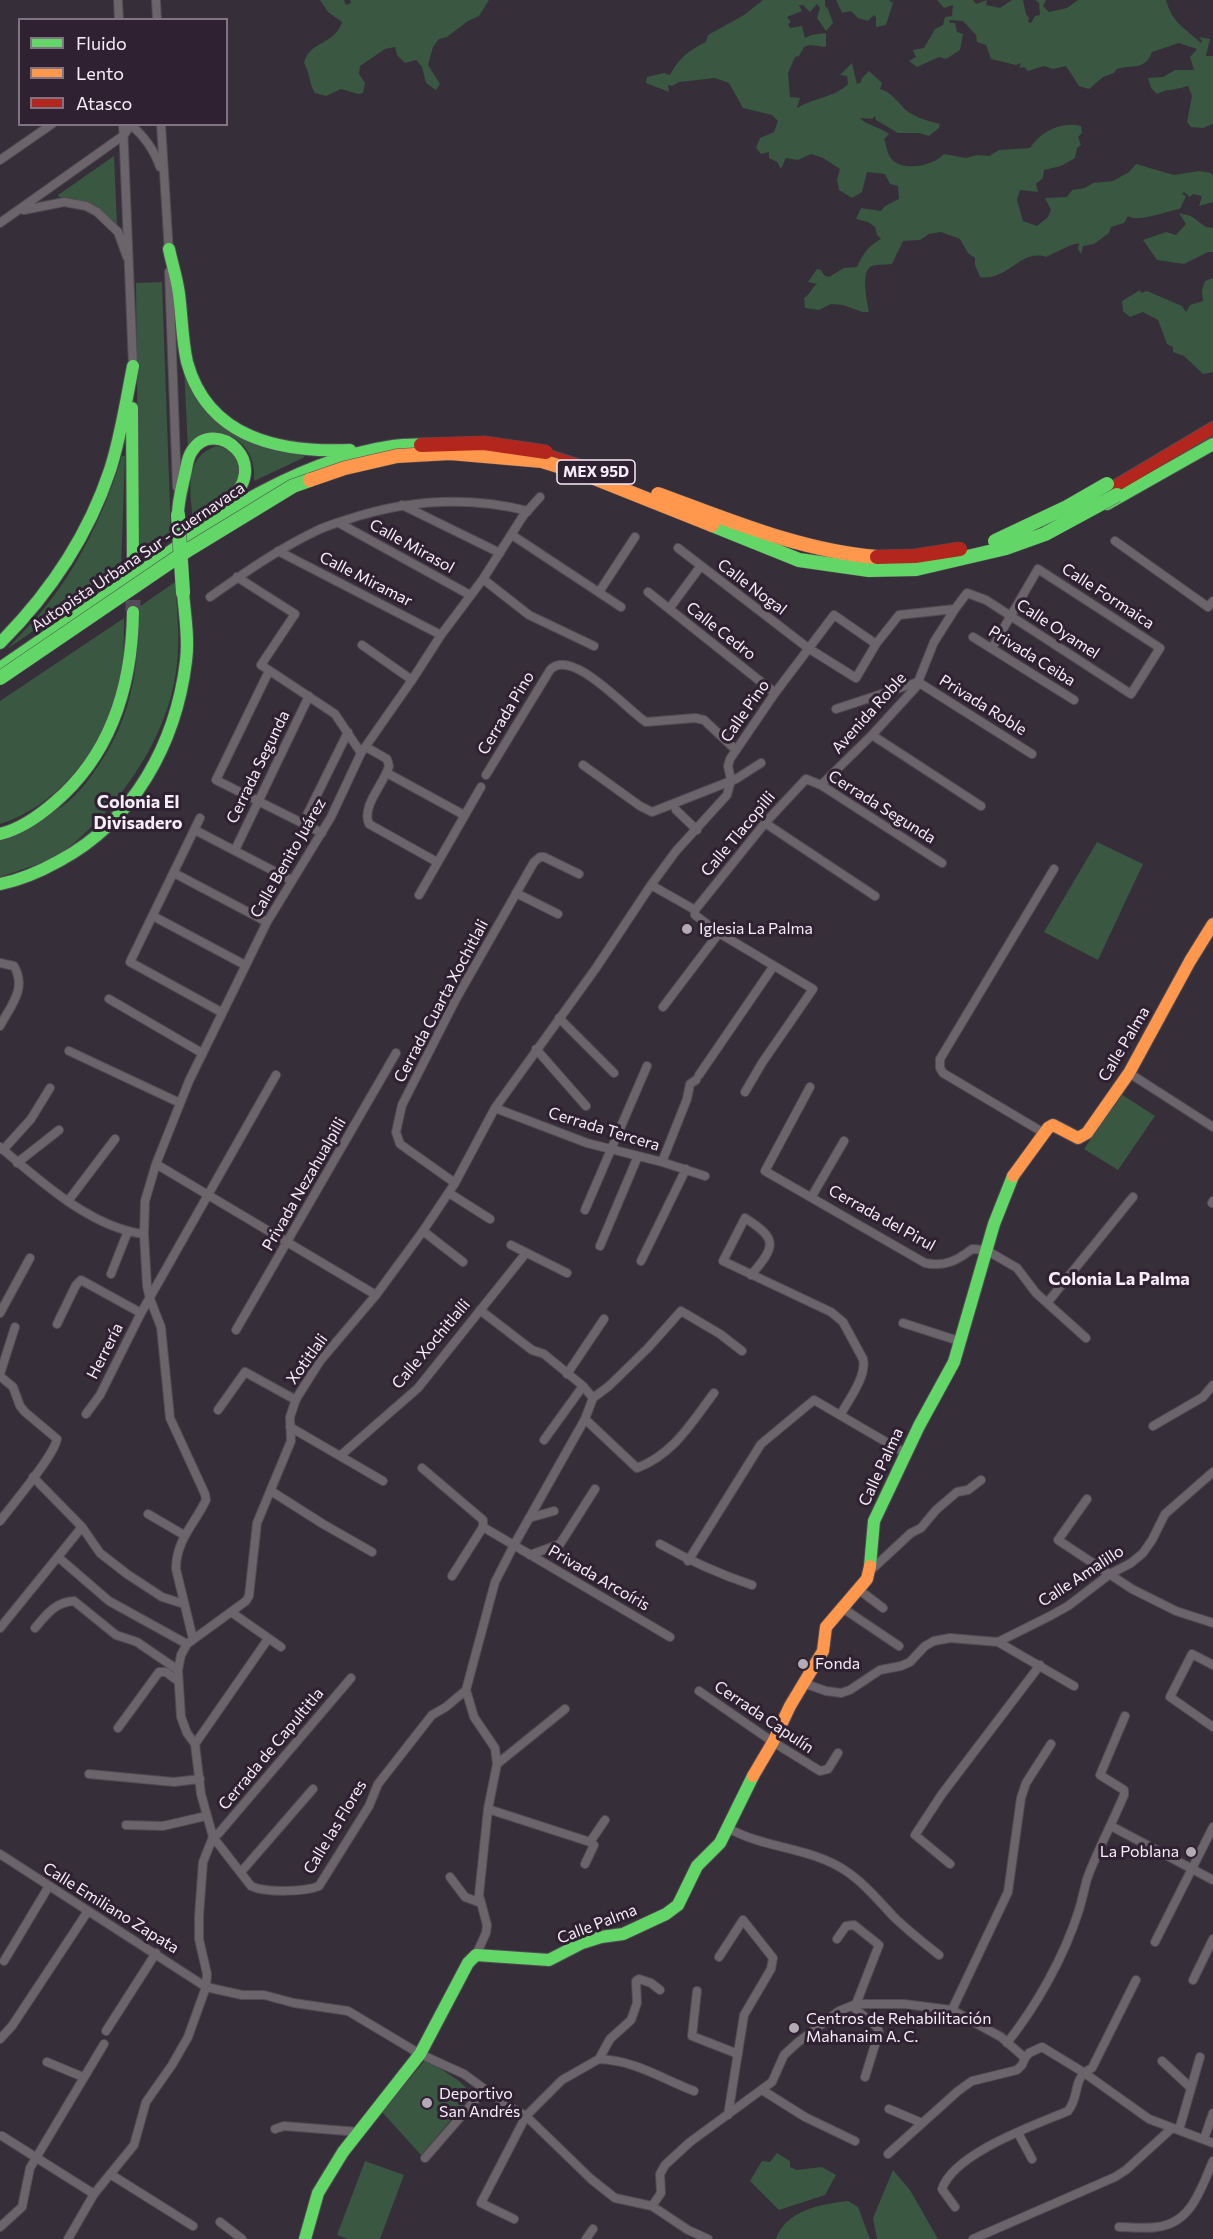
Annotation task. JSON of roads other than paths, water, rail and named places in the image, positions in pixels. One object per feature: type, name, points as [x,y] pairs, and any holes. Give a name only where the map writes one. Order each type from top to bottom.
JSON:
[{"type":"main road","points":[[169,249],[177,280],[185,351],[190,371],[206,401],[220,416],[238,431],[256,440],[292,450],[339,451],[389,447]]},
{"type":"main road","points":[[133,366],[131,423],[133,565]]},
{"type":"main road","points":[[0,644],[20,625],[74,551],[110,469],[133,366]]},
{"type":"main road","name":"Autopista Urbana Sur - Cuernavaca","points":[[0,669],[244,504],[317,469],[390,448],[448,442],[500,443],[545,452],[804,545],[871,556],[916,556],[959,550],[1005,538],[1067,507],[1213,422]]},
{"type":"main road","name":"MEX 95D","points":[[0,669],[238,505],[297,474],[332,461],[389,447],[452,442],[486,443],[542,453],[569,461],[786,544],[815,551],[867,557],[958,551],[1001,543],[1057,520],[1213,428]]},
{"type":"main road","name":"Autopista Urbana Sur - Cuernavaca","points":[[0,678],[188,550],[283,492],[345,468],[397,456],[450,453],[542,461],[584,474],[799,560],[869,570],[916,569],[1006,548],[1045,534],[1085,514],[1213,438]]},
{"type":"main road","points":[[0,884],[34,874],[71,857],[109,826],[141,790],[165,743],[182,684],[186,660],[187,635],[177,501],[190,456],[195,447],[206,440],[229,441],[234,445],[243,463],[245,471],[241,488],[200,525],[194,536]]},
{"type":"main road","name":"MEX 95D","points":[[0,685],[274,501],[306,484],[374,465],[431,456],[489,457],[539,464],[579,476],[767,550],[830,566],[889,570],[929,569],[978,561],[1012,552],[1053,535],[1213,444]]},
{"type":"main road","points":[[0,834],[24,826],[56,802],[84,773],[97,754],[117,715],[126,690],[133,652],[133,612]]},
{"type":"main road","name":"Calle Palma","points":[[476,1955],[503,1955],[541,1961],[549,1960],[582,1943],[623,1934],[666,1914],[678,1905],[697,1866],[720,1843],[750,1781],[823,1651],[826,1627],[867,1579],[874,1521],[905,1453],[954,1362],[994,1224],[1014,1173],[1044,1133],[1053,1125],[1078,1138],[1083,1136],[1129,1073],[1190,961],[1213,924]]},
{"type":"main road","points":[[305,2239],[318,2193],[343,2152],[420,2054],[468,1963],[476,1955]]},
{"type":"street","points":[[118,0],[119,18]]},
{"type":"street","points":[[156,0],[157,18]]},
{"type":"street","points":[[0,160],[49,126]]},
{"type":"street","points":[[123,126],[133,366]]},
{"type":"street","points":[[0,222],[124,135],[130,126]]},
{"type":"street","points":[[132,126],[151,147],[163,176]]},
{"type":"street","points":[[161,126],[169,249],[177,501]]},
{"type":"street","points":[[15,213],[37,206],[64,202],[86,206],[97,212],[118,232],[130,266]]},
{"type":"street","name":"Calle Benito Juárez","points":[[150,1299],[144,1234],[145,1201],[156,1164],[180,1103],[221,1012],[267,922],[322,833],[363,750],[441,634],[483,579],[528,511],[540,497]]},
{"type":"street","points":[[210,597],[278,551],[316,530],[379,509],[402,505],[466,501],[502,504],[528,511]]},
{"type":"street","points":[[402,505],[501,554]]},
{"type":"street","name":"Calle Mirasol","points":[[339,523],[471,595]]},
{"type":"street","points":[[512,535],[621,607]]},
{"type":"street","points":[[599,592],[635,537]]},
{"type":"street","points":[[1115,541],[1208,607],[1213,601]]},
{"type":"street","name":"Calle Nogal","points":[[678,548],[808,648],[856,678],[876,644]]},
{"type":"street","name":"Calle Miramar","points":[[278,551],[441,634]]},
{"type":"street","points":[[669,609],[700,567]]},
{"type":"street","name":"Calle Formaica","points":[[1011,617],[1038,569],[1161,648],[1131,694]]},
{"type":"street","points":[[237,577],[295,614],[261,665],[335,714],[363,750],[387,759],[389,766],[387,773],[368,810],[366,818],[369,824],[437,862]]},
{"type":"street","points":[[483,579],[528,615],[594,646]]},
{"type":"street","name":"Calle Cedro","points":[[648,592],[776,693]]},
{"type":"street","name":"Calle Oyamel","points":[[967,593],[986,600],[1131,694]]},
{"type":"street","name":"Avenida Roble","points":[[821,785],[872,735],[916,687],[927,657],[967,593]]},
{"type":"street","points":[[876,644],[899,615],[955,609]]},
{"type":"street","name":"Calle Pino","points":[[651,885],[676,851],[727,795],[731,780],[728,766],[736,750],[834,615],[876,644]]},
{"type":"street","points":[[992,648],[1011,617]]},
{"type":"street","name":"Privada Ceiba","points":[[973,637],[1074,700]]},
{"type":"street","points":[[362,645],[412,680]]},
{"type":"street","name":"Cerrada Pino","points":[[486,775],[550,670],[554,665],[561,663],[593,677],[646,722],[695,718],[704,720],[736,750]]},
{"type":"street","points":[[269,670],[216,780],[322,833]]},
{"type":"street","points":[[836,710],[918,682]]},
{"type":"street","name":"Privada Roble","points":[[918,682],[1032,754]]},
{"type":"street","name":"Cerrada Segunda","points":[[235,850],[309,696]]},
{"type":"street","points":[[303,824],[348,732]]},
{"type":"street","points":[[872,735],[981,806]]},
{"type":"street","points":[[583,765],[652,812],[731,780],[761,763]]},
{"type":"street","points":[[387,773],[464,815]]},
{"type":"street","name":"Cerrada Segunda","points":[[806,779],[821,785],[942,863]]},
{"type":"street","name":"Calle Tlacopilli","points":[[695,910],[765,823],[806,779]]},
{"type":"street","points":[[419,895],[481,787]]},
{"type":"street","points":[[676,810],[697,830]]},
{"type":"street","points":[[200,818],[130,962],[221,1012]]},
{"type":"street","points":[[765,823],[875,896]]},
{"type":"street","points":[[195,830],[291,880]]},
{"type":"street","name":"Cerrada Cuarta Xochitlali","points":[[455,1183],[400,1144],[397,1138],[398,1123],[404,1100],[451,1010],[534,862],[544,857],[579,874]]},
{"type":"street","points":[[1044,1133],[943,1073],[940,1068],[940,1059],[1054,869]]},
{"type":"street","points":[[174,873],[267,922]]},
{"type":"street","points":[[495,1108],[596,968],[651,885],[695,910],[695,915],[719,933],[813,989],[745,1092]]},
{"type":"street","points":[[516,893],[558,914]]},
{"type":"street","points":[[153,916],[245,965]]},
{"type":"street","points":[[663,1007],[719,933]]},
{"type":"street","points":[[0,963],[14,966],[20,976],[19,990],[0,1026]]},
{"type":"street","points":[[662,1162],[687,1099],[690,1084],[698,1078],[773,967]]},
{"type":"street","points":[[109,999],[202,1053]]},
{"type":"street","points":[[559,1018],[614,1073]]},
{"type":"street","points":[[536,1050],[586,1106]]},
{"type":"street","points":[[69,1051],[180,1103]]},
{"type":"street","name":"Privada Nezahualpilli","points":[[237,1330],[396,1053]]},
{"type":"street","points":[[585,1210],[647,1066]]},
{"type":"street","points":[[1129,1073],[1213,1127]]},
{"type":"street","name":"Herrería","points":[[86,1414],[100,1395],[141,1313],[276,1075]]},
{"type":"street","name":"Cerrada del Pirul","points":[[810,1087],[765,1170],[925,1263],[939,1265],[954,1262],[972,1248],[986,1250]]},
{"type":"street","points":[[50,1088],[31,1119],[2,1149],[45,1186],[80,1209],[128,1231],[144,1234]]},
{"type":"street","name":"Xotitlali","points":[[190,1642],[246,1601],[249,1596],[257,1523],[291,1441],[290,1417],[296,1400],[320,1361],[376,1295],[423,1231],[455,1183],[495,1108]]},
{"type":"street","name":"Cerrada Tercera","points":[[495,1108],[587,1143],[662,1162],[705,1176]]},
{"type":"street","points":[[17,1162],[59,1130]]},
{"type":"street","points":[[68,1200],[115,1139]]},
{"type":"street","points":[[812,1196],[844,1141]]},
{"type":"street","points":[[600,1246],[638,1156]]},
{"type":"street","points":[[156,1164],[289,1241],[376,1295]]},
{"type":"street","points":[[641,1260],[686,1169]]},
{"type":"street","points":[[449,1192],[490,1219]]},
{"type":"street","points":[[1047,1302],[1133,1197]]},
{"type":"street","points":[[751,1275],[767,1254],[770,1245],[769,1237],[764,1229],[745,1218],[723,1261],[751,1275],[831,1312],[843,1322],[863,1359],[865,1365],[841,1414]]},
{"type":"street","points":[[111,1274],[128,1231]]},
{"type":"street","points":[[423,1231],[463,1262]]},
{"type":"street","points":[[511,1245],[567,1273]]},
{"type":"street","points":[[986,1250],[1017,1268],[1036,1293],[1086,1338]]},
{"type":"street","name":"Calle Xochitlalli","points":[[340,1456],[418,1388],[526,1253]]},
{"type":"street","points":[[0,1313],[30,1258]]},
{"type":"street","points":[[57,1324],[76,1285],[81,1280],[141,1313]]},
{"type":"street","points":[[68,2239],[94,2194],[134,2145],[146,2102],[188,2037],[206,1987],[207,1974],[199,1939],[199,1916],[203,1862],[213,1837],[206,1816],[195,1744],[187,1733],[182,1717],[178,1670],[181,1655],[190,1642],[176,1569],[176,1558],[183,1535],[206,1500],[170,1418],[161,1327],[150,1299]]},
{"type":"street","points":[[480,1310],[532,1350],[544,1354],[583,1386],[593,1398]]},
{"type":"street","points":[[476,1955],[486,1933],[487,1925],[479,1895],[488,1809],[496,1764],[495,1748],[474,1717],[466,1690],[495,1582],[585,1419],[593,1398],[609,1386],[648,1348],[681,1311],[720,1334],[742,1351]]},
{"type":"street","points":[[567,1374],[604,1319]]},
{"type":"street","points":[[903,1323],[960,1341]]},
{"type":"street","points":[[0,1521],[55,1446],[57,1439],[25,1412],[20,1406],[13,1387],[0,1375],[15,1327]]},
{"type":"street","points":[[218,1410],[245,1372],[296,1400]]},
{"type":"street","points":[[1153,1426],[1203,1397],[1213,1385]]},
{"type":"street","points":[[544,1440],[583,1386]]},
{"type":"street","points":[[585,1419],[637,1468],[651,1463],[670,1449],[714,1393]]},
{"type":"street","points":[[688,1561],[761,1444],[814,1400],[905,1453]]},
{"type":"street","points":[[290,1427],[383,1481]]},
{"type":"street","points":[[422,1468],[483,1520],[483,1527],[452,1576]]},
{"type":"street","name":"Calle Amalillo","points":[[998,1642],[1068,1606],[1110,1574],[1131,1563],[1143,1553],[1165,1514],[1213,1472]]},
{"type":"street","points":[[33,1477],[82,1527],[100,1553],[162,1597],[184,1604]]},
{"type":"street","points":[[869,1572],[911,1533],[921,1528],[936,1510],[957,1492],[968,1490],[981,1480]]},
{"type":"street","points":[[530,1555],[560,1544],[595,1489]]},
{"type":"street","points":[[271,1491],[372,1552]]},
{"type":"street","points":[[1087,1499],[1058,1540],[1132,1589],[1176,1611],[1213,1623]]},
{"type":"street","points":[[529,1518],[554,1511]]},
{"type":"street","points":[[148,1514],[183,1535]]},
{"type":"street","points":[[0,1628],[82,1527]]},
{"type":"street","points":[[483,1527],[514,1545]]},
{"type":"street","points":[[660,1544],[688,1561],[752,1586]]},
{"type":"street","name":"Privada Arcoíris","points":[[514,1545],[670,1637]]},
{"type":"street","points":[[58,1557],[109,1601],[190,1642]]},
{"type":"street","points":[[858,1589],[883,1608]]},
{"type":"street","points":[[35,1628],[51,1610],[63,1602],[74,1601],[116,1635],[137,1642],[178,1670]]},
{"type":"street","points":[[841,1607],[899,1646]]},
{"type":"street","points":[[231,1612],[281,1647]]},
{"type":"street","points":[[803,1683],[826,1691],[850,1690],[880,1670],[910,1662],[933,1641],[951,1638],[998,1642],[1074,1686]]},
{"type":"street","points":[[195,1744],[268,1639]]},
{"type":"street","points":[[1213,1665],[1192,1654],[1170,1697],[1213,1727]]},
{"type":"street","points":[[950,1864],[915,1835],[942,1794],[1040,1665]]},
{"type":"street","points":[[118,1728],[159,1672],[166,1672],[178,1681]]},
{"type":"street","name":"Cerrada de Capultitla","points":[[213,1837],[219,1833],[351,1678]]},
{"type":"street","name":"Calle las Flores","points":[[213,1837],[251,1886],[258,1889],[291,1890],[319,1886],[369,1806],[378,1784],[432,1715],[446,1707],[466,1690]]},
{"type":"street","name":"Cerrada Capulín","points":[[699,1691],[820,1771],[828,1769],[838,1753]]},
{"type":"street","points":[[496,1764],[565,1709]]},
{"type":"street","points":[[1006,2043],[1026,2019],[1050,1976],[1078,1912],[1098,1853],[1124,1795],[1124,1790],[1100,1775],[1125,1716]]},
{"type":"street","points":[[952,2010],[1008,1892],[1021,1798],[1026,1783],[1051,1744]]},
{"type":"street","points":[[89,1774],[174,1782],[200,1779]]},
{"type":"street","points":[[241,1872],[313,1789]]},
{"type":"street","points":[[488,1809],[592,1844]]},
{"type":"street","points":[[126,1825],[163,1826],[206,1816]]},
{"type":"street","points":[[585,1864],[592,1844],[605,1820]]},
{"type":"street","points":[[1111,1826],[1213,1880]]},
{"type":"street","points":[[1155,1942],[1213,1827]]},
{"type":"street","points":[[728,1828],[742,1836],[817,1858],[845,1870],[870,1891],[894,1917],[939,1955]]},
{"type":"street","name":"Calle Emiliano Zapata","points":[[0,1854],[206,1987]]},
{"type":"street","points":[[450,1878],[465,1897],[481,1903]]},
{"type":"street","points":[[4,1961],[49,1886]]},
{"type":"street","points":[[0,2038],[12,2026],[88,1911]]},
{"type":"street","points":[[718,1957],[743,1920],[773,1958],[771,1969],[744,2015],[728,2115]]},
{"type":"street","points":[[837,1939],[846,1926],[854,1925],[879,1944],[854,2005]]},
{"type":"street","points":[[1193,1980],[1213,1939]]},
{"type":"street","points":[[106,2031],[156,1953]]},
{"type":"street","points":[[514,2219],[481,2203],[526,2116],[562,2080],[599,2059],[610,2040],[631,2020],[637,2003],[636,1981],[639,1979],[651,1983],[660,1990]]},
{"type":"street","points":[[955,2207],[942,2189],[951,2176],[974,2156],[994,2143],[1068,2111],[1076,2099],[1076,2085],[1083,2072],[1092,2068],[1136,1980]]},
{"type":"street","points":[[206,1987],[242,1995],[264,1995],[294,2003],[348,2011],[420,2054],[464,2074],[506,2105],[526,2116],[591,2179],[615,2198],[652,2206],[688,2230],[708,2239]]},
{"type":"street","points":[[697,1991],[692,2036],[738,2054]]},
{"type":"street","points":[[652,2206],[661,2193],[660,2174],[665,2165],[690,2142],[772,2082],[784,2055],[839,2011],[854,2005],[903,2004],[952,2010],[1001,2037],[1025,2058]]},
{"type":"street","points":[[854,2005],[877,2027],[879,2032],[865,2077]]},
{"type":"street","points":[[0,2227],[22,2207],[28,2173],[104,2044]]},
{"type":"street","points":[[888,2154],[972,2081],[1017,2070],[1029,2053],[1042,2047],[1083,2072],[1149,2119],[1213,2143]]},
{"type":"street","points":[[973,2239],[1115,2177],[1126,2170],[1175,2130],[1200,2057]]},
{"type":"street","points":[[599,2059],[632,2063],[694,2091]]},
{"type":"street","points":[[1162,2061],[1191,2088]]},
{"type":"street","points":[[47,2062],[83,2077]]},
{"type":"street","points":[[425,2158],[484,2090]]},
{"type":"street","points":[[762,2090],[805,2117],[855,2141]]},
{"type":"street","points":[[889,2109],[922,2123]]},
{"type":"street","points":[[1204,2139],[1213,2113]]},
{"type":"street","points":[[275,2129],[284,2126],[359,2132]]},
{"type":"street","points":[[1018,2133],[1032,2159]]},
{"type":"street","points":[[2,2136],[94,2194]]},
{"type":"street","points":[[1119,2227],[1159,2227],[1178,2219],[1196,2201],[1213,2161]]},
{"type":"street","points":[[110,2174],[193,2226]]},
{"type":"street","points":[[220,2222],[242,2239]]},
{"type":"street","points":[[586,2239],[593,2229]]},
{"type":"tunnel","points":[[133,577],[133,612]]},
{"type":"place","name":"Iglesia La Palma","points":[[687,929]]},
{"type":"place","name":"Fonda","points":[[803,1664]]},
{"type":"place","name":"La Poblana","points":[[1191,1852]]},
{"type":"place","name":"Centros de Rehabilitación Mahanaim A. C.","points":[[794,2028]]},
{"type":"place","name":"Deportivo San Andrés","points":[[427,2103]]},
{"type":"district","name":"Colonia El Divisadero","points":[[138,812]]},
{"type":"district","name":"Colonia La Palma","points":[[1119,1279]]}]
